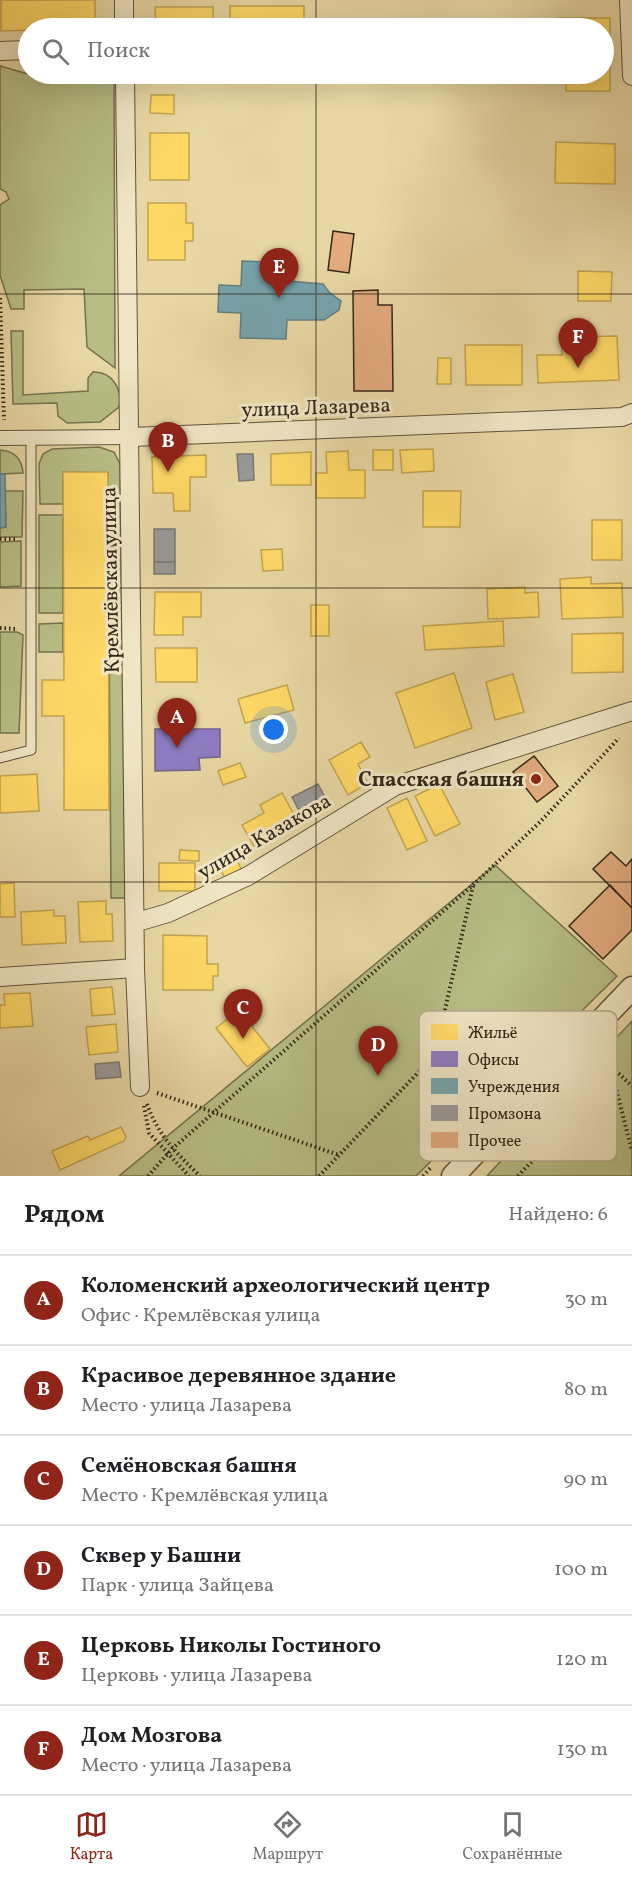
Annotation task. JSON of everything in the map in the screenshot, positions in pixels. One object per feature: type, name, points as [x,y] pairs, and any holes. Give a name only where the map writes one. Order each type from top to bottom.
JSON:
[{"type":"street","points":[[124,0],[124,18]]},
{"type":"street","points":[[629,0],[632,76]]},
{"type":"street","points":[[0,51],[18,51]]},
{"type":"street","name":"Кремлёвская улица","points":[[125,84],[131,437],[135,968],[140,1087]]},
{"type":"street","name":"улица Лазарева","points":[[2,438],[131,437],[610,417],[632,413]]},
{"type":"street","name":"улица Казакова","points":[[136,922],[168,913],[248,876],[395,786],[624,714]]},
{"type":"street","points":[[0,977],[135,968]]},
{"type":"street","points":[[610,1011],[632,988]]},
{"type":"street","points":[[453,1176],[467,1161]]},
{"type":"lane","points":[[0,758],[31,750],[31,438]]},
{"type":"path","points":[[0,298],[2,438]]},
{"type":"path","points":[[148,1176],[172,1149],[474,885],[540,822],[621,735]]},
{"type":"path","points":[[445,1011],[474,885]]},
{"type":"path","points":[[319,1176],[419,1071]]},
{"type":"path","points":[[617,1072],[632,1086]]},
{"type":"path","points":[[140,1087],[213,1114],[339,1155]]},
{"type":"path","points":[[140,1087],[156,1128],[172,1149],[200,1176]]},
{"type":"path","points":[[140,1087],[149,1133],[166,1155],[189,1176]]},
{"type":"path","points":[[617,1092],[632,1151]]},
{"type":"path","points":[[518,1176],[532,1161]]},
{"type":"green space","points":[[0,66],[18,71],[18,84],[114,84],[115,368],[87,347],[84,289],[24,290],[24,309],[11,309],[0,275],[0,205],[9,199],[6,192],[0,189]]},
{"type":"green space","points":[[11,331],[23,331],[23,395],[88,391],[88,378],[93,372],[106,375],[115,383],[119,394],[119,407],[100,422],[67,423],[58,416],[57,403],[13,404]]},
{"type":"green space","points":[[99,447],[114,452],[120,464],[125,898],[111,898],[108,473],[63,472],[63,504],[40,504],[39,464],[43,454],[52,449]]},
{"type":"green space","points":[[0,450],[16,457],[23,473],[0,474]]},
{"type":"green space","points":[[5,491],[23,491],[22,537],[0,537],[0,528],[6,527]]},
{"type":"green space","points":[[39,515],[63,515],[63,613],[39,613]]},
{"type":"green space","points":[[21,541],[21,586],[0,587],[0,542]]},
{"type":"green space","points":[[63,623],[63,652],[39,652],[39,624]]},
{"type":"green space","points":[[0,632],[17,632],[23,635],[19,733],[0,733]]},
{"type":"green space","points":[[495,865],[617,976],[582,1011],[419,1011],[419,1161],[431,1161],[416,1176],[119,1176]]},
{"type":"green space","points":[[632,1021],[632,1176],[487,1176],[501,1161],[617,1161],[617,1037]]},
{"type":"building: Жильё","points":[[1,0],[95,0],[95,18],[18,18],[18,30],[1,31]]},
{"type":"building: Жильё","points":[[230,6],[304,6],[304,18],[230,18]]},
{"type":"building: Жильё","points":[[155,7],[213,7],[213,18],[156,18]]},
{"type":"building: Жильё","points":[[566,84],[610,84],[610,91],[566,91]]},
{"type":"building: Жильё","points":[[151,95],[174,95],[174,114],[150,113]]},
{"type":"building: Жильё","points":[[150,133],[189,133],[189,180],[150,180]]},
{"type":"building: Жильё","points":[[556,142],[615,144],[615,184],[555,183]]},
{"type":"building: Жильё","points":[[148,203],[186,203],[186,223],[193,223],[193,241],[185,241],[185,260],[148,260]]},
{"type":"building: Жильё","points":[[578,271],[612,272],[611,301],[578,301]]},
{"type":"building: Жильё","points":[[617,336],[619,380],[538,383],[537,355],[562,355],[562,337]]},
{"type":"building: Жильё","points":[[465,345],[522,345],[522,385],[466,385]]},
{"type":"building: Жильё","points":[[438,358],[451,358],[451,384],[437,384]]},
{"type":"building: Жильё","points":[[433,449],[434,471],[402,473],[400,450]]},
{"type":"building: Жильё","points":[[373,450],[393,450],[393,470],[373,470]]},
{"type":"building: Жильё","points":[[348,451],[349,470],[365,470],[365,498],[316,498],[316,473],[327,473],[326,452]]},
{"type":"building: Жильё","points":[[311,452],[311,485],[271,485],[271,454]]},
{"type":"building: Жильё","points":[[206,455],[206,477],[190,477],[190,511],[174,511],[173,493],[153,493],[152,457]]},
{"type":"building: Жильё","points":[[63,472],[108,472],[109,810],[64,810],[64,716],[42,716],[42,680],[64,680]]},
{"type":"building: Жильё","points":[[423,491],[461,491],[460,527],[423,527]]},
{"type":"building: Жильё","points":[[592,520],[622,520],[622,560],[592,560]]},
{"type":"building: Жильё","points":[[282,549],[283,570],[263,571],[261,550]]},
{"type":"building: Жильё","points":[[591,577],[591,584],[622,583],[623,617],[562,619],[560,579]]},
{"type":"building: Жильё","points":[[525,587],[525,593],[538,592],[539,617],[488,619],[487,589]]},
{"type":"building: Жильё","points":[[155,592],[201,592],[201,617],[183,617],[183,635],[154,635]]},
{"type":"building: Жильё","points":[[311,605],[329,605],[329,636],[311,636]]},
{"type":"building: Жильё","points":[[503,621],[504,646],[425,650],[423,626]]},
{"type":"building: Жильё","points":[[623,633],[623,672],[572,673],[572,634]]},
{"type":"building: Жильё","points":[[155,648],[197,648],[197,682],[156,682]]},
{"type":"building: Жильё","points":[[454,673],[472,728],[415,748],[396,693]]},
{"type":"building: Жильё","points":[[513,674],[524,712],[495,720],[486,682]]},
{"type":"building: Жильё","points":[[287,685],[294,710],[245,723],[238,699]]},
{"type":"building: Жильё","points":[[361,742],[370,757],[358,764],[368,783],[348,795],[329,760]]},
{"type":"building: Жильё","points":[[240,763],[246,777],[223,785],[218,771]]},
{"type":"building: Жильё","points":[[37,774],[39,811],[0,813],[0,776]]},
{"type":"building: Жильё","points":[[439,784],[460,824],[435,836],[415,796]]},
{"type":"building: Жильё","points":[[282,793],[297,820],[254,846],[242,825],[264,813],[260,805]]},
{"type":"building: Жильё","points":[[407,798],[427,841],[407,850],[387,808]]},
{"type":"building: Жильё","points":[[180,850],[199,851],[199,861],[179,860]]},
{"type":"building: Жильё","points":[[235,855],[242,871],[225,879],[218,862]]},
{"type":"building: Жильё","points":[[159,863],[195,863],[195,891],[159,891]]},
{"type":"building: Жильё","points":[[14,883],[15,917],[0,917],[0,884]]},
{"type":"building: Жильё","points":[[106,901],[106,914],[112,914],[113,941],[80,942],[78,902]]},
{"type":"building: Жильё","points":[[54,910],[54,916],[65,916],[66,943],[22,945],[21,912]]},
{"type":"building: Жильё","points":[[163,935],[207,936],[207,964],[218,964],[218,976],[213,976],[213,990],[163,990]]},
{"type":"building: Жильё","points":[[112,987],[115,1014],[92,1016],[90,989]]},
{"type":"building: Жильё","points":[[30,993],[33,1026],[0,1028],[0,1005],[5,1005],[4,994]]},
{"type":"building: Жильё","points":[[239,1010],[270,1049],[247,1067],[216,1028]]},
{"type":"building: Жильё","points":[[116,1024],[118,1052],[89,1055],[86,1027]]},
{"type":"building: Жильё","points":[[121,1127],[126,1137],[124,1141],[60,1170],[52,1151],[88,1136],[90,1140]]},
{"type":"building: Офисы","points":[[155,729],[220,729],[220,757],[199,758],[200,770],[155,771]]},
{"type":"building: Учреждения","points":[[242,261],[289,263],[288,281],[323,284],[341,301],[339,310],[324,320],[287,320],[286,339],[240,338],[241,313],[218,312],[219,285],[241,286]]},
{"type":"building: Учреждения","points":[[0,474],[5,474],[6,527],[0,528]]},
{"type":"building: Промзона","points":[[237,454],[253,454],[254,480],[239,481]]},
{"type":"building: Промзона","points":[[154,529],[175,529],[175,562],[154,562]]},
{"type":"building: Промзона","points":[[154,562],[175,562],[175,574],[154,574]]},
{"type":"building: Промзона","points":[[318,784],[328,803],[302,816],[292,797]]},
{"type":"building: Промзона","points":[[119,1062],[121,1077],[96,1079],[95,1064]]},
{"type":"building: Прочее","points":[[333,231],[354,234],[349,273],[328,270]]},
{"type":"building: Прочее","points":[[378,290],[378,305],[392,305],[393,391],[354,391],[353,291]]},
{"type":"building: Прочее","points":[[109,529],[116,529],[116,545],[109,545]]},
{"type":"building: Прочее","name":"Спасская башня","points":[[534,756],[558,786],[537,802],[513,772]]},
{"type":"building: Прочее","points":[[611,852],[626,866],[632,859],[632,908],[593,869]]},
{"type":"building: Прочее","points":[[610,885],[632,908],[632,930],[603,959],[569,926]]},
{"type":"place","name":"Церковь Николы Гостиного","points":[[279,298]]},
{"type":"place","name":"Дом Мозгова","points":[[578,368]]},
{"type":"place","name":"Красивое деревянное здание","points":[[168,472]]},
{"type":"place","name":"Коломенский археологический центр","points":[[177,748]]},
{"type":"place","name":"Спасская башня","points":[[536,779]]},
{"type":"place","name":"Семёновская башня","points":[[243,1039]]},
{"type":"place","name":"Сквер у Башни","points":[[378,1076]]}]
